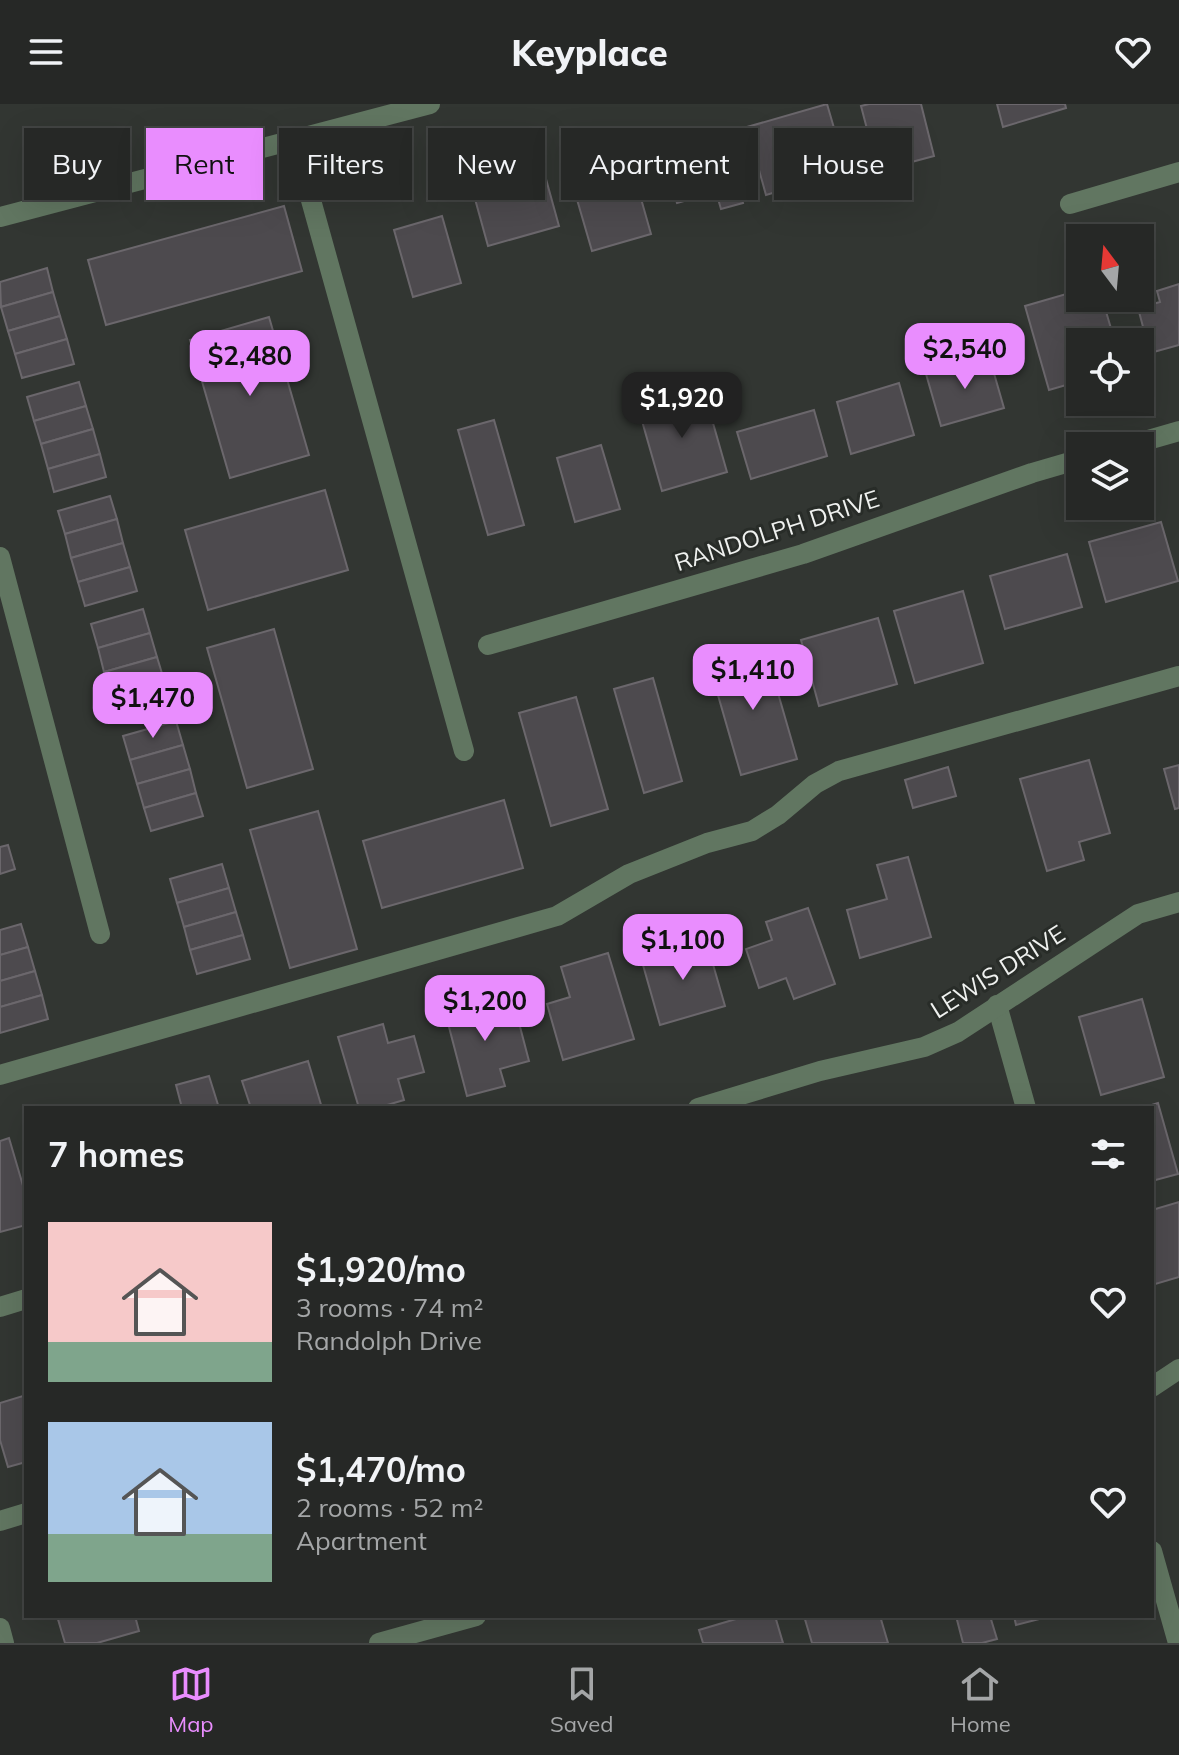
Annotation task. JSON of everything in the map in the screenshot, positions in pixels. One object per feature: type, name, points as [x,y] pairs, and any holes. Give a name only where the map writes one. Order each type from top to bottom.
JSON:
[{"type":"street","points":[[337,128],[430,104]]},
{"type":"street","points":[[0,217],[279,143]]},
{"type":"street","points":[[1070,204],[1179,172]]},
{"type":"street","points":[[311,200],[464,751]]},
{"type":"street","points":[[1154,438],[1179,431]]},
{"type":"street","name":"RANDOLPH DRIVE","points":[[488,645],[803,554],[1066,463]]},
{"type":"street","points":[[0,557],[100,934]]},
{"type":"street","points":[[0,1075],[557,916],[629,874],[707,843],[752,831],[778,815],[815,784],[839,771],[1179,676]]},
{"type":"street","name":"LEWIS DRIVE","points":[[705,1106],[820,1071],[924,1047],[958,1032],[1138,914],[1179,902]]},
{"type":"street","points":[[997,1005],[1025,1106]]},
{"type":"street","points":[[0,1307],[24,1300]]},
{"type":"street","points":[[1154,1386],[1179,1369]]},
{"type":"street","points":[[0,1521],[24,1514]]},
{"type":"street","points":[[1154,1560],[1172,1641]]},
{"type":"street","points":[[379,1643],[469,1618]]},
{"type":"street","points":[[0,1628],[4,1643]]},
{"type":"building","points":[[827,104],[834,128],[774,128],[774,193],[766,195],[758,166],[758,128],[747,127]]},
{"type":"building","points":[[921,104],[934,156],[912,162],[912,128],[867,128],[861,106]]},
{"type":"building","points":[[997,104],[1065,104],[1066,108],[1003,127]]},
{"type":"building","points":[[545,179],[559,226],[488,246],[475,200],[545,200]]},
{"type":"building","points":[[577,200],[641,200],[651,234],[592,251]]},
{"type":"building","points":[[718,200],[742,200],[743,203],[721,209]]},
{"type":"building","points":[[284,206],[302,271],[106,325],[88,260]]},
{"type":"building","points":[[442,216],[461,283],[413,297],[394,230]]},
{"type":"building","points":[[47,268],[53,292],[1,307],[0,282]]},
{"type":"building","points":[[1179,284],[1179,345],[1154,352],[1154,328],[1143,328],[1139,312],[1154,312],[1154,304],[1160,302],[1157,291]]},
{"type":"building","points":[[53,292],[60,316],[8,331],[1,307]]},
{"type":"building","points":[[1066,294],[1066,312],[1106,312],[1111,328],[1066,328],[1066,385],[1049,390],[1025,306]]},
{"type":"building","points":[[60,316],[67,339],[15,354],[8,331]]},
{"type":"building","points":[[269,317],[309,455],[230,478],[190,340]]},
{"type":"building","points":[[67,339],[74,364],[22,378],[15,354]]},
{"type":"building","points":[[989,356],[1004,408],[941,426],[926,374]]},
{"type":"building","points":[[79,382],[86,406],[34,421],[27,397]]},
{"type":"building","points":[[899,383],[914,435],[851,454],[837,402]]},
{"type":"building","points":[[703,388],[727,472],[662,491],[638,407]]},
{"type":"building","points":[[86,406],[93,429],[41,444],[34,421]]},
{"type":"building","points":[[814,410],[827,456],[751,479],[737,432]]},
{"type":"building","points":[[494,420],[524,525],[488,535],[458,430]]},
{"type":"building","points":[[93,429],[100,454],[48,469],[41,444]]},
{"type":"building","points":[[601,445],[620,509],[575,522],[557,458]]},
{"type":"building","points":[[100,454],[106,477],[54,492],[48,469]]},
{"type":"building","points":[[325,490],[348,570],[208,610],[185,530]]},
{"type":"building","points":[[110,496],[117,519],[65,534],[58,511]]},
{"type":"building","points":[[117,519],[123,543],[71,558],[65,534]]},
{"type":"building","points":[[1161,522],[1178,581],[1106,602],[1089,542]]},
{"type":"building","points":[[123,543],[130,567],[78,582],[71,558]]},
{"type":"building","points":[[1067,554],[1082,607],[1005,629],[990,576]]},
{"type":"building","points":[[130,567],[137,591],[85,606],[78,582]]},
{"type":"building","points":[[963,591],[983,663],[915,683],[894,611]]},
{"type":"building","points":[[143,609],[150,633],[98,648],[91,624]]},
{"type":"building","points":[[878,618],[897,684],[819,706],[801,640]]},
{"type":"building","points":[[274,629],[313,769],[247,788],[207,648]]},
{"type":"building","points":[[150,633],[157,657],[104,672],[98,648]]},
{"type":"building","points":[[765,648],[797,759],[741,775],[709,664]]},
{"type":"building","points":[[157,657],[164,680],[111,695],[104,672]]},
{"type":"building","points":[[653,678],[682,781],[644,793],[614,689]]},
{"type":"building","points":[[164,680],[170,704],[118,719],[111,695]]},
{"type":"building","points":[[576,697],[608,809],[551,826],[519,713]]},
{"type":"building","points":[[176,721],[183,745],[130,760],[123,736]]},
{"type":"building","points":[[183,745],[190,769],[137,784],[130,760]]},
{"type":"building","points":[[1089,760],[1110,833],[1079,842],[1084,860],[1047,871],[1020,779]]},
{"type":"building","points":[[1179,765],[1179,808],[1175,809],[1164,769]]},
{"type":"building","points":[[948,767],[956,796],[913,808],[905,780]]},
{"type":"building","points":[[190,769],[196,793],[144,808],[137,784]]},
{"type":"building","points":[[196,793],[203,816],[151,831],[144,808]]},
{"type":"building","points":[[504,800],[523,868],[382,908],[363,841]]},
{"type":"building","points":[[318,811],[357,949],[290,968],[250,830]]},
{"type":"building","points":[[8,845],[15,869],[0,874],[0,847]]},
{"type":"building","points":[[908,857],[931,937],[860,958],[847,910],[887,899],[877,865]]},
{"type":"building","points":[[222,864],[229,888],[177,903],[170,879]]},
{"type":"building","points":[[229,888],[236,912],[184,927],[177,903]]},
{"type":"building","points":[[808,908],[835,984],[794,999],[786,978],[759,988],[746,949],[772,940],[766,922]]},
{"type":"building","points":[[236,912],[243,935],[190,950],[184,927]]},
{"type":"building","points":[[21,924],[28,947],[0,955],[0,930]]},
{"type":"building","points":[[243,935],[250,959],[197,974],[190,950]]},
{"type":"building","points":[[706,940],[725,1006],[660,1025],[641,958]]},
{"type":"building","points":[[28,947],[35,971],[0,981],[0,955]]},
{"type":"building","points":[[608,953],[634,1039],[563,1060],[547,1004],[570,997],[561,967]]},
{"type":"building","points":[[35,971],[42,995],[0,1007],[0,981]]},
{"type":"building","points":[[42,995],[48,1019],[0,1033],[0,1007]]},
{"type":"building","points":[[470,997],[474,1011],[513,1000],[529,1061],[500,1069],[505,1086],[467,1096],[443,1004]]},
{"type":"building","points":[[1142,999],[1164,1077],[1101,1095],[1079,1017]]},
{"type":"building","points":[[383,1024],[388,1043],[414,1036],[424,1072],[398,1079],[404,1100],[384,1106],[358,1106],[338,1037]]},
{"type":"building","points":[[308,1061],[321,1106],[250,1106],[242,1081]]},
{"type":"building","points":[[209,1076],[218,1106],[181,1106],[176,1085]]},
{"type":"building","points":[[1158,1103],[1178,1174],[1154,1180],[1154,1106],[1148,1106]]},
{"type":"building","points":[[9,1138],[24,1189],[24,1226],[0,1232],[0,1141]]},
{"type":"building","points":[[1179,1202],[1179,1277],[1154,1284],[1154,1209]]},
{"type":"building","points":[[24,1396],[24,1463],[8,1467],[0,1440],[0,1403]]},
{"type":"building","points":[[58,1618],[136,1618],[139,1631],[97,1643],[65,1643]]},
{"type":"building","points":[[739,1618],[776,1618],[783,1643],[703,1643],[699,1630]]},
{"type":"building","points":[[805,1618],[881,1618],[888,1643],[812,1643]]},
{"type":"building","points":[[957,1618],[991,1618],[997,1639],[963,1643]]},
{"type":"building","points":[[1014,1618],[1043,1618],[1016,1625]]}]
